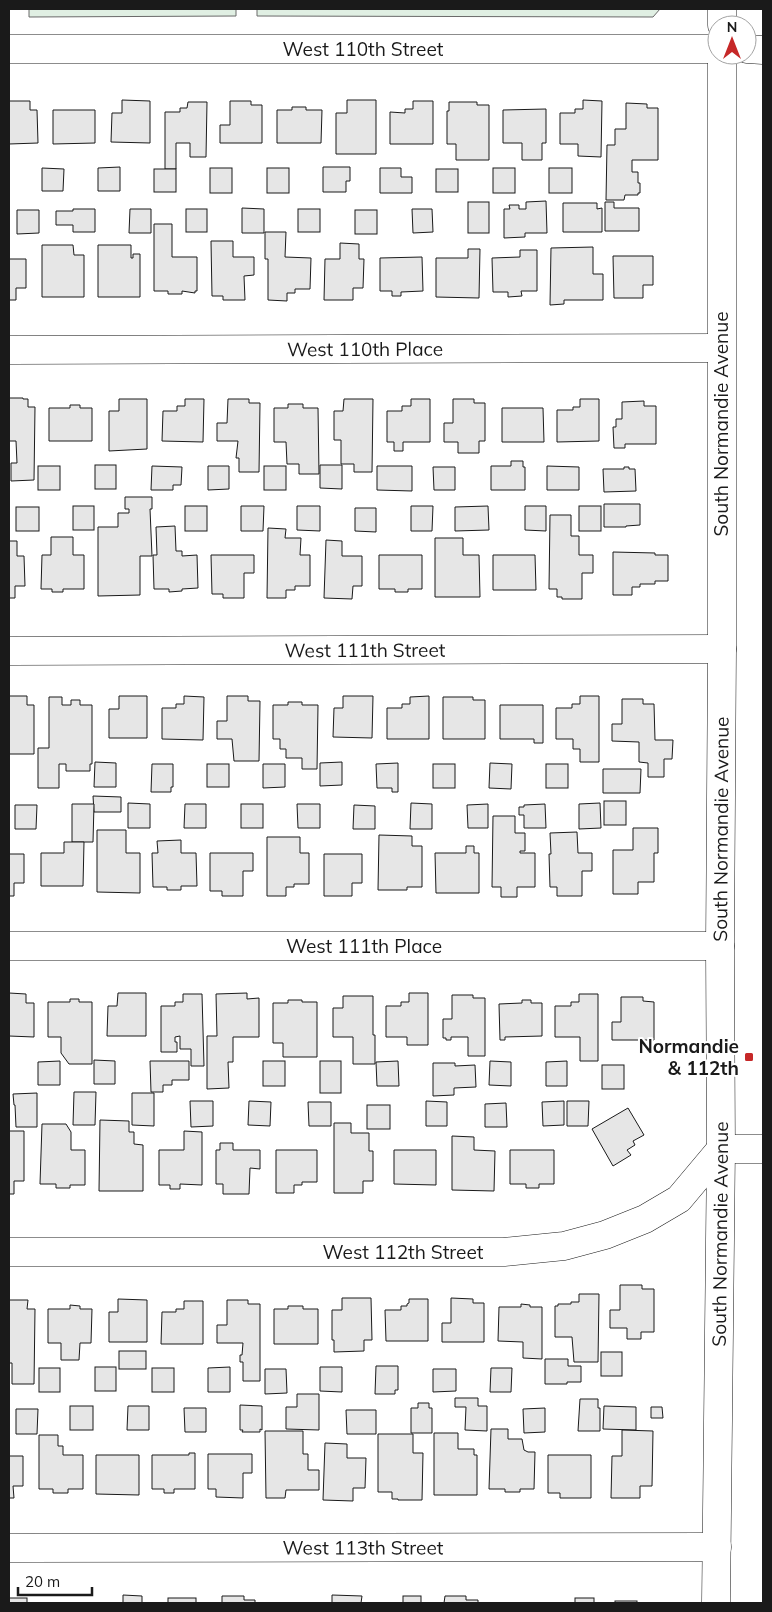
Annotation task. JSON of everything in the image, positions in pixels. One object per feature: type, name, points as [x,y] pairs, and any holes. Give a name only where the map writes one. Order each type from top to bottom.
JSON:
[{"type":"street","name":"West 110th Street","points":[[9,49],[707,49]]},
{"type":"street","name":"South Normandie Avenue","points":[[716,1603],[721,1149],[722,65]]},
{"type":"street","name":"West 110th Place","points":[[9,350],[721,348]]},
{"type":"street","name":"West 111th Street","points":[[9,651],[722,649]]},
{"type":"street","name":"West 111th Place","points":[[9,946],[720,946]]},
{"type":"street","points":[[721,1149],[763,1149]]},
{"type":"street","name":"West 112th Street","points":[[9,1252],[504,1252],[564,1246],[605,1235],[637,1222],[679,1199],[721,1149]]},
{"type":"street","name":"West 113th Street","points":[[9,1548],[717,1547]]},
{"type":"green space","points":[[29,9],[236,9],[236,16],[29,17]]},
{"type":"green space","points":[[257,9],[660,9],[653,17],[257,16]]},
{"type":"building","points":[[122,100],[150,101],[150,143],[111,142],[112,113],[122,113]]},
{"type":"building","points":[[347,100],[376,100],[376,154],[336,154],[336,113],[347,113]]},
{"type":"building","points":[[583,100],[602,101],[601,157],[578,156],[578,144],[560,144],[560,113],[575,113],[575,109],[583,109]]},
{"type":"building","points":[[9,101],[30,101],[30,110],[37,110],[38,143],[9,144]]},
{"type":"building","points":[[230,101],[251,101],[251,105],[262,105],[262,143],[220,143],[220,125],[230,125]]},
{"type":"building","points":[[413,101],[433,101],[433,144],[390,144],[390,112],[405,113],[405,109],[413,109]]},
{"type":"building","points":[[188,102],[207,102],[206,157],[190,157],[190,143],[176,143],[176,169],[165,169],[165,112],[180,112],[180,108],[187,108]]},
{"type":"building","points":[[449,102],[477,102],[477,105],[489,105],[489,160],[456,160],[456,144],[447,144],[447,111],[449,111]]},
{"type":"building","points":[[626,103],[647,104],[647,108],[658,108],[658,160],[632,160],[632,172],[638,172],[640,193],[638,195],[625,195],[624,200],[606,200],[607,145],[615,145],[615,129],[626,129]]},
{"type":"building","points":[[292,107],[306,107],[306,110],[322,110],[321,143],[277,143],[277,110],[292,110]]},
{"type":"building","points":[[546,109],[546,143],[542,143],[542,160],[522,160],[522,143],[503,143],[503,110]]},
{"type":"building","points":[[53,110],[95,110],[95,143],[53,144]]},
{"type":"building","points":[[120,167],[120,191],[98,191],[98,168]]},
{"type":"building","points":[[323,167],[350,167],[350,181],[346,181],[346,192],[323,192]]},
{"type":"building","points":[[42,168],[64,169],[63,191],[42,191]]},
{"type":"building","points":[[210,168],[232,168],[232,193],[210,193]]},
{"type":"building","points":[[267,168],[289,168],[289,193],[267,193]]},
{"type":"building","points":[[380,168],[401,168],[401,177],[412,177],[412,193],[380,193]]},
{"type":"building","points":[[493,168],[515,168],[515,193],[493,193]]},
{"type":"building","points":[[549,168],[572,168],[572,193],[549,193]]},
{"type":"building","points":[[154,169],[176,169],[176,192],[154,192]]},
{"type":"building","points":[[436,169],[458,169],[458,192],[436,192]]},
{"type":"building","points":[[546,201],[547,233],[525,233],[525,237],[504,238],[504,209],[510,209],[509,205],[519,205],[519,209],[526,209],[526,202]]},
{"type":"building","points":[[468,202],[489,202],[489,233],[468,233]]},
{"type":"building","points":[[605,202],[614,202],[614,208],[639,208],[639,231],[605,231]]},
{"type":"building","points":[[563,203],[597,203],[597,209],[602,208],[602,232],[563,232]]},
{"type":"building","points":[[242,208],[264,209],[264,233],[242,233]]},
{"type":"building","points":[[73,209],[95,209],[95,232],[73,232],[73,225],[56,225],[56,211],[73,211]]},
{"type":"building","points":[[130,209],[151,209],[151,233],[129,233]]},
{"type":"building","points":[[186,209],[207,209],[207,232],[186,232]]},
{"type":"building","points":[[298,209],[320,209],[320,232],[298,232]]},
{"type":"building","points":[[412,209],[432,209],[433,232],[413,233]]},
{"type":"building","points":[[17,210],[39,210],[39,233],[17,234]]},
{"type":"building","points":[[355,210],[377,210],[377,234],[355,234]]},
{"type":"building","points":[[154,224],[172,224],[172,257],[197,257],[197,291],[195,293],[182,291],[182,294],[168,294],[168,291],[154,291]]},
{"type":"building","points":[[265,232],[286,232],[285,257],[311,258],[310,289],[295,289],[295,293],[287,293],[287,301],[268,300],[268,259],[265,259]]},
{"type":"building","points":[[211,241],[233,241],[233,257],[254,257],[254,275],[244,276],[245,300],[223,300],[223,296],[212,296]]},
{"type":"building","points":[[340,243],[359,244],[359,259],[364,259],[363,288],[353,288],[353,300],[324,300],[325,259],[340,259]]},
{"type":"building","points":[[42,245],[73,245],[74,255],[84,255],[84,297],[42,297]]},
{"type":"building","points":[[98,245],[131,245],[131,258],[133,258],[133,254],[140,254],[140,297],[98,297]]},
{"type":"building","points":[[593,247],[593,274],[603,274],[603,300],[564,300],[564,304],[550,305],[551,248]]},
{"type":"building","points":[[468,249],[480,249],[479,298],[436,297],[436,258],[468,258]]},
{"type":"building","points":[[520,250],[537,250],[537,291],[521,291],[522,296],[508,297],[508,292],[493,292],[492,258],[520,257]]},
{"type":"building","points":[[613,256],[653,256],[653,285],[643,285],[643,298],[614,298]]},
{"type":"building","points":[[422,257],[423,291],[401,292],[401,296],[392,296],[392,291],[380,291],[380,258]]},
{"type":"building","points":[[9,259],[26,259],[26,288],[16,288],[16,300],[9,300]]},
{"type":"building","points":[[9,398],[28,399],[28,407],[35,407],[34,480],[11,481],[11,463],[17,463],[16,441],[9,441]]},
{"type":"building","points":[[119,399],[147,399],[147,449],[109,451],[109,411],[119,411]]},
{"type":"building","points":[[185,399],[204,399],[203,442],[162,441],[163,411],[177,411],[177,406],[185,406]]},
{"type":"building","points":[[228,399],[249,399],[249,403],[260,403],[259,472],[239,472],[239,458],[236,458],[238,441],[217,441],[217,423],[227,423]]},
{"type":"building","points":[[344,399],[373,399],[372,472],[354,472],[354,464],[341,464],[341,440],[334,440],[334,411],[343,411]]},
{"type":"building","points":[[411,399],[430,399],[430,442],[403,442],[403,451],[394,451],[394,442],[387,442],[387,411],[402,411],[402,406],[411,406]]},
{"type":"building","points":[[453,399],[474,399],[474,403],[485,403],[485,441],[479,441],[479,453],[458,453],[458,442],[444,442],[444,423],[453,423]]},
{"type":"building","points":[[580,399],[599,399],[599,441],[557,442],[557,410],[573,410],[573,407],[580,407]]},
{"type":"building","points":[[644,401],[644,406],[656,406],[656,444],[625,444],[625,448],[614,448],[613,427],[616,427],[616,419],[622,419],[622,402]]},
{"type":"building","points":[[288,404],[303,404],[303,408],[318,408],[319,474],[299,474],[299,464],[287,464],[286,442],[274,442],[274,408],[288,408]]},
{"type":"building","points":[[70,405],[80,405],[80,408],[92,408],[92,441],[49,441],[49,408],[70,408]]},
{"type":"building","points":[[502,408],[543,408],[544,442],[502,442]]},
{"type":"building","points":[[511,461],[523,461],[523,467],[525,467],[525,490],[491,490],[491,466],[511,466]]},
{"type":"building","points":[[95,465],[116,465],[116,489],[95,489]]},
{"type":"building","points":[[320,465],[342,465],[342,489],[320,488]]},
{"type":"building","points":[[38,466],[60,466],[60,490],[38,490]]},
{"type":"building","points":[[152,466],[182,467],[181,485],[173,485],[173,490],[151,490]]},
{"type":"building","points":[[208,466],[229,466],[229,489],[208,490]]},
{"type":"building","points":[[264,466],[286,466],[286,490],[264,490]]},
{"type":"building","points":[[377,466],[412,466],[412,491],[377,490]]},
{"type":"building","points":[[547,466],[579,467],[579,490],[547,490]]},
{"type":"building","points":[[433,467],[455,467],[455,490],[434,490]]},
{"type":"building","points":[[624,467],[635,469],[636,491],[604,492],[603,469],[624,469]]},
{"type":"building","points":[[125,497],[152,497],[152,509],[150,509],[152,556],[140,556],[140,595],[98,596],[98,527],[118,527],[118,513],[129,513],[129,509],[125,509]]},
{"type":"building","points":[[604,504],[640,504],[640,525],[604,527]]},
{"type":"building","points":[[73,506],[94,506],[94,530],[73,530]]},
{"type":"building","points":[[185,506],[207,506],[207,531],[185,531]]},
{"type":"building","points":[[241,506],[264,506],[263,531],[241,531]]},
{"type":"building","points":[[297,506],[320,506],[320,531],[297,530]]},
{"type":"building","points":[[411,506],[433,506],[432,531],[411,531]]},
{"type":"building","points":[[488,506],[489,530],[455,531],[455,507]]},
{"type":"building","points":[[525,506],[546,506],[546,531],[525,530]]},
{"type":"building","points":[[579,506],[601,506],[601,531],[579,531]]},
{"type":"building","points":[[16,507],[39,507],[39,531],[16,531]]},
{"type":"building","points":[[355,508],[376,508],[376,532],[355,531]]},
{"type":"building","points":[[550,515],[571,515],[571,536],[579,536],[579,555],[593,555],[593,573],[582,573],[582,599],[562,599],[562,597],[557,597],[557,589],[549,589]]},
{"type":"building","points":[[175,526],[176,551],[182,551],[182,556],[197,555],[198,588],[169,592],[169,589],[154,589],[153,555],[157,555],[156,527]]},
{"type":"building","points":[[268,528],[286,529],[285,538],[301,538],[300,555],[310,555],[310,586],[295,586],[295,590],[286,590],[286,598],[267,598]]},
{"type":"building","points":[[51,537],[73,537],[73,555],[84,555],[84,589],[63,589],[63,592],[52,592],[52,589],[41,589],[42,555],[51,555]]},
{"type":"building","points":[[435,538],[463,538],[463,555],[479,555],[480,597],[435,597]]},
{"type":"building","points":[[326,540],[342,541],[342,556],[362,556],[362,586],[353,586],[352,599],[324,598]]},
{"type":"building","points":[[9,541],[17,541],[17,556],[24,556],[25,586],[15,586],[15,598],[9,598]]},
{"type":"building","points":[[613,552],[668,555],[668,581],[655,581],[655,584],[640,584],[640,587],[632,587],[632,595],[613,595]]},
{"type":"building","points":[[211,555],[254,555],[254,573],[244,573],[244,598],[223,598],[223,594],[212,594]]},
{"type":"building","points":[[379,555],[422,555],[422,589],[408,589],[408,592],[395,592],[395,589],[379,589]]},
{"type":"building","points":[[493,555],[535,555],[536,590],[493,590]]},
{"type":"building","points":[[9,696],[27,696],[27,705],[34,705],[34,754],[9,754]]},
{"type":"building","points":[[119,696],[147,696],[147,738],[109,738],[109,709],[119,709]]},
{"type":"building","points":[[184,696],[204,697],[203,740],[162,739],[162,708],[176,708],[176,704],[184,704]]},
{"type":"building","points":[[227,696],[248,696],[248,701],[260,701],[259,761],[234,761],[232,739],[217,739],[217,721],[227,721]]},
{"type":"building","points":[[343,696],[373,696],[372,738],[333,737],[334,708],[343,708]]},
{"type":"building","points":[[429,696],[429,739],[387,739],[387,708],[402,708],[402,704],[410,704],[410,697]]},
{"type":"building","points":[[580,696],[599,696],[599,762],[580,762],[580,749],[573,749],[573,739],[556,739],[556,708],[572,708],[572,704],[580,704]]},
{"type":"building","points":[[49,697],[62,697],[62,705],[71,705],[71,700],[80,700],[80,705],[92,705],[92,764],[90,764],[90,771],[66,771],[66,764],[59,764],[59,788],[38,788],[38,748],[49,748]]},
{"type":"building","points":[[443,697],[473,697],[473,700],[485,700],[485,739],[443,739]]},
{"type":"building","points":[[622,699],[643,699],[643,704],[654,704],[655,740],[673,740],[672,759],[664,759],[664,777],[648,777],[648,763],[639,762],[639,742],[612,741],[612,724],[622,724]]},
{"type":"building","points":[[288,702],[302,702],[302,705],[318,705],[317,769],[302,769],[302,758],[286,758],[286,749],[280,749],[280,739],[273,739],[273,705],[288,705]]},
{"type":"building","points":[[500,705],[543,705],[543,743],[534,743],[534,739],[500,739]]},
{"type":"building","points":[[95,762],[116,763],[116,787],[94,787]]},
{"type":"building","points":[[342,762],[342,785],[320,786],[320,763]]},
{"type":"building","points":[[398,763],[398,792],[392,792],[392,788],[377,788],[376,764]]},
{"type":"building","points":[[490,763],[512,764],[511,789],[489,788]]},
{"type":"building","points":[[152,764],[173,764],[173,787],[171,787],[171,792],[151,792]]},
{"type":"building","points":[[207,764],[229,764],[229,787],[207,787]]},
{"type":"building","points":[[263,764],[285,764],[285,787],[263,788]]},
{"type":"building","points":[[433,764],[455,764],[455,788],[433,788]]},
{"type":"building","points":[[546,764],[568,764],[568,788],[546,788]]},
{"type":"building","points":[[603,769],[641,769],[640,793],[603,793]]},
{"type":"building","points":[[93,796],[121,797],[121,812],[94,812]]},
{"type":"building","points":[[604,801],[626,801],[626,825],[604,825]]},
{"type":"building","points":[[128,803],[150,804],[150,828],[128,828]]},
{"type":"building","points":[[411,803],[432,804],[432,829],[410,829]]},
{"type":"building","points":[[600,803],[601,828],[579,829],[579,804]]},
{"type":"building","points":[[72,804],[94,804],[93,842],[72,842]]},
{"type":"building","points":[[185,804],[206,804],[206,828],[184,828]]},
{"type":"building","points":[[241,804],[263,804],[263,828],[241,828]]},
{"type":"building","points":[[297,804],[320,804],[320,828],[298,828]]},
{"type":"building","points":[[488,804],[488,828],[468,828],[467,805]]},
{"type":"building","points":[[545,804],[546,828],[524,828],[524,815],[519,815],[519,807]]},
{"type":"building","points":[[15,805],[37,805],[36,829],[15,829]]},
{"type":"building","points":[[354,805],[375,806],[375,829],[353,829]]},
{"type":"building","points":[[493,816],[515,816],[515,833],[525,833],[525,851],[520,851],[520,853],[535,853],[535,887],[517,887],[517,897],[501,897],[501,887],[492,887]]},
{"type":"building","points":[[633,828],[658,828],[658,853],[654,853],[654,882],[638,882],[638,894],[613,894],[613,850],[633,850]]},
{"type":"building","points":[[97,830],[126,830],[126,853],[140,853],[140,893],[97,892]]},
{"type":"building","points":[[577,832],[578,853],[592,853],[592,871],[582,871],[582,896],[557,896],[557,887],[550,887],[550,833]]},
{"type":"building","points":[[379,835],[412,836],[412,846],[422,846],[422,887],[407,887],[407,890],[378,890]]},
{"type":"building","points":[[267,837],[300,837],[300,853],[309,853],[309,884],[294,884],[294,887],[286,887],[286,896],[267,896]]},
{"type":"building","points":[[181,840],[181,853],[196,853],[197,886],[181,886],[181,890],[153,887],[152,853],[158,853],[157,841]]},
{"type":"building","points":[[64,842],[84,842],[83,886],[41,886],[41,853],[64,853]]},
{"type":"building","points":[[466,846],[474,846],[474,853],[479,853],[479,893],[436,893],[435,853],[466,853]]},
{"type":"building","points":[[210,853],[253,853],[253,871],[243,871],[243,896],[222,896],[222,891],[210,891]]},
{"type":"building","points":[[9,854],[24,854],[24,883],[14,883],[14,896],[9,896]]},
{"type":"building","points":[[324,854],[362,854],[362,883],[352,883],[352,896],[324,896]]},
{"type":"building","points":[[9,993],[26,994],[26,1003],[34,1003],[34,1037],[9,1036]]},
{"type":"building","points":[[118,993],[146,993],[146,1036],[107,1036],[108,1006],[117,1006]]},
{"type":"building","points":[[247,993],[247,999],[259,998],[259,1037],[233,1037],[233,1062],[228,1062],[229,1088],[207,1089],[207,1036],[217,1036],[216,994]]},
{"type":"building","points":[[409,993],[428,993],[428,1045],[407,1045],[407,1037],[386,1037],[386,1006],[401,1006],[401,1002],[409,1002]]},
{"type":"building","points":[[183,994],[202,994],[204,1066],[191,1066],[191,1049],[180,1049],[180,1036],[175,1037],[177,1052],[161,1052],[161,1006],[175,1006],[175,1002],[183,1002]]},
{"type":"building","points":[[579,994],[598,994],[598,1061],[580,1061],[580,1037],[555,1037],[555,1006],[571,1006],[571,1002],[579,1002]]},
{"type":"building","points":[[452,995],[473,995],[473,998],[485,998],[485,1056],[468,1056],[468,1037],[451,1037],[451,1040],[443,1038],[443,1019],[452,1019]]},
{"type":"building","points":[[343,996],[373,996],[375,1064],[353,1064],[353,1037],[333,1037],[333,1008],[343,1008]]},
{"type":"building","points":[[621,997],[643,997],[643,1001],[654,1002],[654,1040],[612,1040],[612,1022],[621,1022]]},
{"type":"building","points":[[70,999],[79,999],[79,1002],[92,1002],[92,1064],[69,1064],[61,1053],[61,1037],[48,1037],[48,1002],[70,1002]]},
{"type":"building","points":[[288,1000],[317,1002],[317,1057],[283,1057],[283,1043],[273,1043],[273,1003],[288,1003]]},
{"type":"building","points":[[522,1000],[531,1000],[531,1003],[542,1003],[542,1036],[505,1037],[505,1040],[500,1040],[499,1004],[522,1003]]},
{"type":"building","points":[[94,1060],[115,1061],[115,1084],[94,1084]]},
{"type":"building","points":[[60,1061],[60,1085],[38,1085],[38,1062]]},
{"type":"building","points":[[150,1061],[189,1061],[189,1080],[172,1080],[172,1085],[163,1085],[163,1092],[151,1092]]},
{"type":"building","points":[[263,1061],[285,1061],[285,1086],[263,1086]]},
{"type":"building","points":[[320,1061],[341,1061],[341,1093],[320,1093]]},
{"type":"building","points":[[398,1061],[399,1086],[377,1086],[376,1062]]},
{"type":"building","points":[[490,1061],[511,1062],[511,1086],[489,1085]]},
{"type":"building","points":[[567,1061],[567,1086],[546,1086],[546,1062]]},
{"type":"building","points":[[433,1063],[455,1063],[455,1066],[475,1065],[476,1087],[454,1088],[454,1095],[433,1096]]},
{"type":"building","points":[[602,1065],[624,1065],[624,1089],[602,1089]]},
{"type":"building","points":[[74,1092],[96,1092],[95,1125],[73,1125]]},
{"type":"building","points":[[37,1093],[37,1127],[16,1127],[13,1094]]},
{"type":"building","points":[[132,1093],[154,1093],[154,1126],[132,1125]]},
{"type":"building","points":[[190,1101],[213,1101],[213,1126],[191,1127]]},
{"type":"building","points":[[249,1101],[271,1102],[270,1126],[248,1125]]},
{"type":"building","points":[[426,1101],[447,1102],[447,1126],[426,1126]]},
{"type":"building","points":[[564,1101],[564,1125],[543,1126],[542,1102]]},
{"type":"building","points":[[567,1101],[589,1101],[588,1126],[567,1126]]},
{"type":"building","points":[[308,1102],[331,1102],[331,1126],[309,1126]]},
{"type":"building","points":[[506,1103],[507,1127],[485,1127],[485,1104]]},
{"type":"building","points":[[367,1105],[390,1105],[390,1129],[367,1129]]},
{"type":"building","points":[[628,1108],[644,1135],[633,1141],[635,1145],[627,1150],[631,1155],[613,1166],[592,1129]]},
{"type":"building","points":[[100,1120],[129,1121],[129,1132],[134,1132],[134,1144],[143,1145],[143,1191],[99,1191]]},
{"type":"building","points":[[334,1123],[351,1123],[351,1133],[369,1133],[369,1151],[373,1151],[373,1181],[363,1181],[363,1193],[334,1193]]},
{"type":"building","points":[[42,1124],[66,1124],[71,1132],[71,1150],[85,1150],[85,1185],[70,1185],[70,1188],[56,1188],[56,1184],[40,1184]]},
{"type":"building","points":[[9,1131],[24,1131],[24,1181],[14,1181],[14,1194],[9,1194]]},
{"type":"building","points":[[184,1131],[202,1132],[202,1185],[180,1184],[180,1189],[170,1189],[170,1185],[159,1185],[159,1150],[184,1150]]},
{"type":"building","points":[[452,1136],[474,1137],[474,1150],[495,1151],[494,1191],[452,1190]]},
{"type":"building","points":[[220,1143],[233,1143],[233,1150],[260,1150],[260,1169],[250,1168],[249,1194],[223,1194],[223,1184],[216,1184],[216,1150],[220,1150]]},
{"type":"building","points":[[276,1150],[317,1150],[317,1182],[302,1182],[302,1185],[294,1185],[294,1193],[276,1193]]},
{"type":"building","points":[[394,1150],[436,1150],[436,1185],[394,1184]]},
{"type":"building","points":[[510,1150],[554,1150],[554,1184],[539,1184],[539,1188],[526,1188],[526,1184],[510,1184]]},
{"type":"building","points":[[620,1285],[642,1285],[642,1289],[654,1289],[654,1332],[641,1332],[641,1339],[627,1339],[627,1328],[610,1328],[610,1310],[620,1310]]},
{"type":"building","points":[[579,1294],[599,1294],[598,1362],[574,1362],[572,1337],[555,1337],[555,1306],[579,1302]]},
{"type":"building","points":[[342,1298],[371,1298],[372,1340],[364,1340],[364,1351],[334,1352],[332,1310],[342,1310]]},
{"type":"building","points":[[451,1298],[473,1299],[473,1303],[484,1303],[484,1342],[442,1342],[442,1323],[451,1323]]},
{"type":"building","points":[[118,1299],[147,1300],[147,1342],[109,1342],[109,1312],[118,1312]]},
{"type":"building","points":[[409,1299],[428,1299],[428,1341],[386,1341],[385,1310],[401,1310],[401,1306],[407,1306]]},
{"type":"building","points":[[9,1300],[28,1300],[27,1309],[35,1309],[34,1384],[12,1384],[12,1363],[9,1363]]},
{"type":"building","points":[[227,1300],[248,1300],[248,1304],[260,1304],[260,1381],[243,1381],[243,1362],[240,1362],[240,1355],[242,1355],[243,1343],[217,1343],[217,1325],[227,1325]]},
{"type":"building","points":[[184,1301],[203,1301],[203,1344],[161,1344],[162,1312],[176,1312],[176,1309],[184,1309]]},
{"type":"building","points":[[521,1304],[530,1305],[530,1307],[542,1307],[542,1359],[523,1358],[523,1342],[498,1341],[499,1307],[521,1307]]},
{"type":"building","points":[[70,1305],[80,1306],[80,1309],[92,1309],[91,1343],[80,1343],[79,1360],[61,1360],[61,1343],[48,1343],[48,1309],[70,1309]]},
{"type":"building","points":[[288,1306],[318,1309],[318,1344],[274,1344],[274,1309],[288,1309]]},
{"type":"building","points":[[119,1351],[146,1351],[146,1369],[119,1369]]},
{"type":"building","points":[[601,1352],[622,1352],[622,1376],[601,1376]]},
{"type":"building","points":[[545,1359],[568,1359],[568,1366],[581,1366],[581,1382],[545,1384]]},
{"type":"building","points":[[376,1366],[398,1366],[398,1390],[395,1390],[395,1394],[375,1394]]},
{"type":"building","points":[[95,1367],[116,1367],[116,1391],[95,1391]]},
{"type":"building","points":[[230,1367],[230,1392],[208,1392],[208,1368]]},
{"type":"building","points":[[320,1367],[342,1367],[342,1392],[320,1391]]},
{"type":"building","points":[[39,1368],[60,1368],[60,1392],[39,1392]]},
{"type":"building","points":[[152,1368],[174,1368],[174,1392],[152,1392]]},
{"type":"building","points":[[491,1368],[512,1368],[511,1392],[490,1392]]},
{"type":"building","points":[[265,1369],[286,1369],[287,1393],[265,1394]]},
{"type":"building","points":[[433,1369],[456,1369],[456,1391],[433,1392]]},
{"type":"building","points":[[297,1394],[319,1394],[319,1430],[286,1429],[286,1407],[297,1407]]},
{"type":"building","points":[[455,1398],[478,1398],[478,1406],[487,1406],[487,1431],[465,1430],[466,1407],[455,1407]]},
{"type":"building","points":[[580,1399],[598,1399],[600,1431],[578,1431]]},
{"type":"building","points":[[418,1403],[429,1403],[429,1408],[432,1408],[432,1433],[411,1433],[411,1408],[418,1408]]},
{"type":"building","points":[[240,1405],[262,1406],[262,1430],[260,1429],[260,1432],[242,1432],[243,1430],[240,1430]]},
{"type":"building","points":[[70,1406],[93,1406],[93,1430],[70,1430]]},
{"type":"building","points":[[128,1406],[149,1406],[149,1430],[127,1430]]},
{"type":"building","points":[[604,1406],[636,1407],[636,1430],[603,1429]]},
{"type":"building","points":[[651,1407],[662,1407],[663,1418],[651,1418]]},
{"type":"building","points":[[184,1408],[206,1408],[206,1432],[185,1432]]},
{"type":"building","points":[[545,1408],[545,1432],[524,1433],[523,1409]]},
{"type":"building","points":[[16,1409],[38,1409],[37,1434],[16,1434]]},
{"type":"building","points":[[346,1410],[376,1410],[376,1434],[347,1434]]},
{"type":"building","points":[[491,1429],[508,1429],[508,1439],[522,1439],[524,1450],[535,1452],[534,1489],[520,1489],[520,1492],[505,1492],[505,1489],[489,1489]]},
{"type":"building","points":[[622,1430],[653,1431],[652,1486],[640,1486],[640,1498],[611,1498],[612,1456],[622,1456]]},
{"type":"building","points":[[265,1431],[303,1431],[303,1454],[308,1454],[308,1470],[319,1470],[319,1490],[286,1490],[285,1498],[266,1498]]},
{"type":"building","points":[[434,1433],[458,1433],[458,1449],[474,1449],[474,1455],[477,1455],[477,1495],[434,1495]]},
{"type":"building","points":[[378,1434],[413,1434],[413,1453],[423,1453],[422,1500],[392,1499],[392,1492],[378,1492]]},
{"type":"building","points":[[39,1435],[58,1435],[58,1446],[63,1446],[63,1455],[83,1455],[83,1489],[68,1489],[68,1493],[53,1493],[53,1489],[39,1489]]},
{"type":"building","points":[[325,1443],[347,1444],[347,1458],[366,1458],[365,1488],[353,1488],[353,1501],[323,1500]]},
{"type":"building","points":[[189,1453],[195,1453],[195,1489],[174,1489],[174,1493],[164,1493],[164,1489],[152,1489],[152,1455],[189,1455]]},
{"type":"building","points":[[208,1454],[252,1454],[252,1473],[243,1473],[243,1498],[216,1497],[216,1489],[208,1489]]},
{"type":"building","points":[[96,1455],[139,1455],[139,1495],[96,1494]]},
{"type":"building","points":[[548,1455],[591,1455],[591,1498],[560,1498],[560,1493],[548,1493]]},
{"type":"building","points":[[9,1456],[23,1456],[23,1486],[13,1486],[14,1498],[9,1498]]},
{"type":"building","points":[[123,1595],[142,1596],[142,1603],[123,1603]]},
{"type":"building","points":[[332,1595],[362,1596],[361,1603],[332,1603]]},
{"type":"building","points":[[222,1596],[244,1596],[244,1600],[255,1600],[255,1603],[222,1603]]},
{"type":"building","points":[[403,1596],[421,1596],[421,1603],[403,1603]]},
{"type":"building","points":[[445,1596],[466,1596],[466,1600],[478,1600],[478,1603],[444,1603]]},
{"type":"building","points":[[9,1598],[27,1598],[27,1603],[9,1603]]},
{"type":"building","points":[[168,1598],[196,1598],[196,1603],[168,1603]]},
{"type":"building","points":[[575,1598],[594,1598],[594,1603],[575,1603]]},
{"type":"building","points":[[615,1601],[637,1601],[637,1603],[615,1603]]},
{"type":"place","name":"Normandie & 112th","points":[[749,1057]]}]
